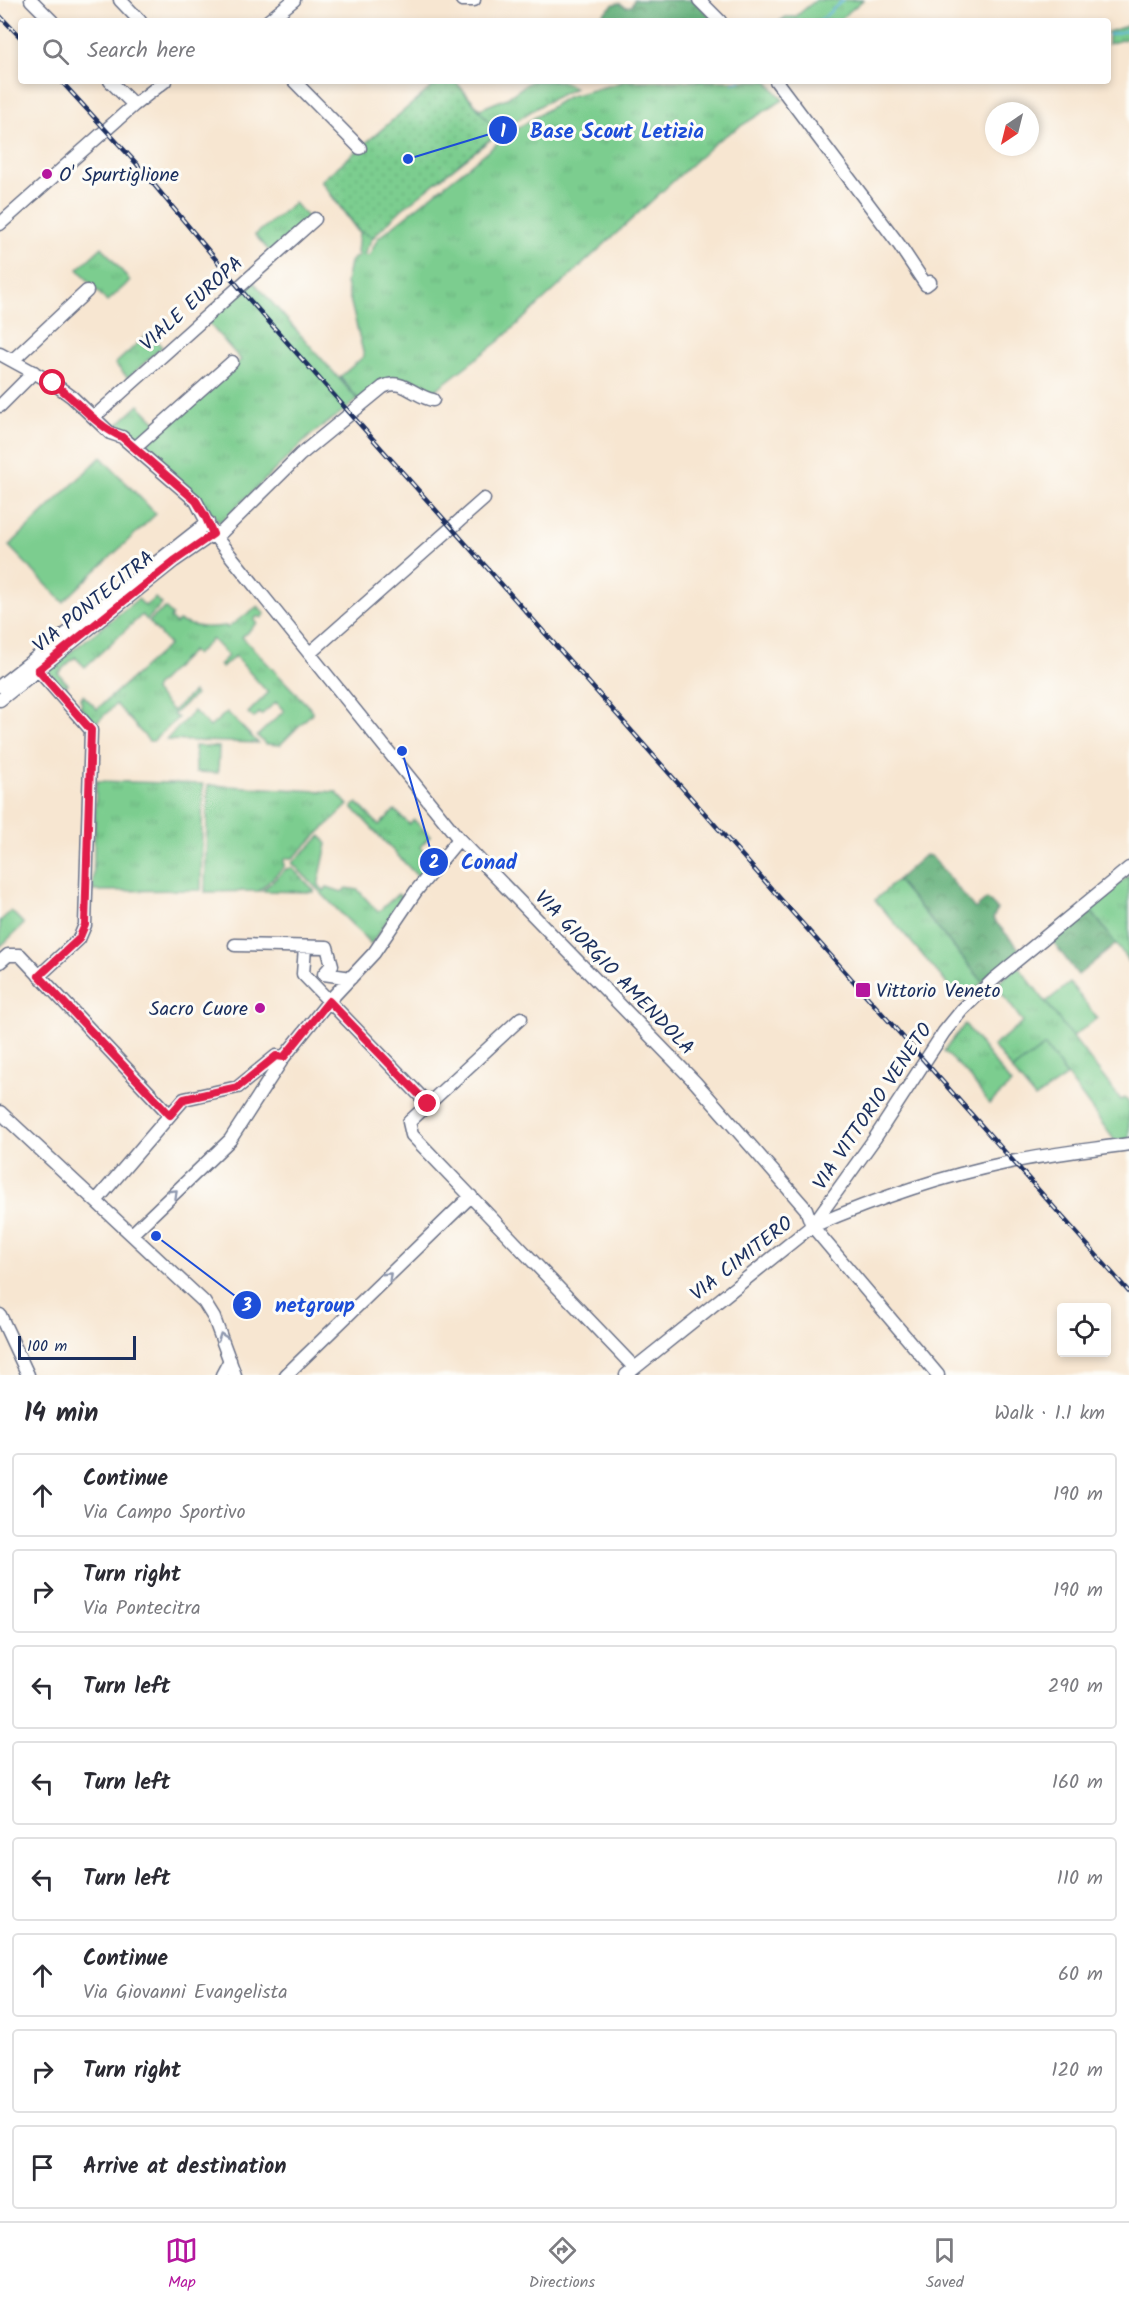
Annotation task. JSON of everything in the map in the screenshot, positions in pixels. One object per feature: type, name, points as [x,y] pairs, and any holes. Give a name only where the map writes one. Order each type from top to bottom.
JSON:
[{"type":"street","points":[[32,0],[49,18]]},
{"type":"street","points":[[120,0],[137,18]]},
{"type":"street","points":[[272,18],[294,0]]},
{"type":"street","points":[[462,0],[474,0]]},
{"type":"street","points":[[699,0],[715,17]]},
{"type":"street","points":[[113,84],[134,105]]},
{"type":"street","points":[[0,224],[134,105],[161,84]]},
{"type":"street","points":[[297,84],[360,148]]},
{"type":"street","points":[[778,84],[900,246],[926,285],[930,282]]},
{"type":"street","name":"VIALE EUROPA","points":[[94,417],[315,219]]},
{"type":"street","points":[[4,357],[87,291]]},
{"type":"street","name":"VIA GIORGIO AMENDOLA","points":[[4,357],[63,390],[110,433],[122,437],[196,501],[210,528],[227,552],[459,839],[694,1082],[806,1209],[812,1226]]},
{"type":"street","points":[[135,448],[232,362]]},
{"type":"street","points":[[0,406],[34,372]]},
{"type":"street","points":[[210,528],[222,532],[300,455],[388,384],[402,385],[433,400]]},
{"type":"street","points":[[310,653],[484,499]]},
{"type":"street","name":"VIA PONTECITRA","points":[[0,686],[34,666],[196,545],[210,528]]},
{"type":"street","name":"VIA PONTECITRA","points":[[0,700],[34,666],[210,528]]},
{"type":"street","points":[[196,545],[214,546],[227,552]]},
{"type":"street","points":[[34,666],[91,730],[85,925],[79,939],[39,976]]},
{"type":"street","points":[[132,1234],[230,1140],[284,1057],[329,1001],[374,953],[416,891],[459,839]]},
{"type":"street","name":"VIA VITTORIO VENETO","points":[[812,1226],[875,1138],[944,1032],[962,1010],[993,980],[1129,868]]},
{"type":"street","points":[[235,945],[327,947],[332,965],[324,974],[351,978]]},
{"type":"street","points":[[305,947],[303,974],[428,1104]]},
{"type":"street","points":[[0,963],[8,955],[20,955],[170,1115]]},
{"type":"street","points":[[520,1018],[410,1122],[412,1135],[471,1196],[630,1371]]},
{"type":"street","points":[[96,1201],[184,1099],[238,1087],[276,1056],[284,1057]]},
{"type":"street","points":[[0,1112],[204,1302],[214,1318],[235,1375]]},
{"type":"street","points":[[812,1226],[873,1200],[938,1179],[1005,1163],[1129,1144]]},
{"type":"street","points":[[286,1375],[471,1196]]},
{"type":"street","name":"VIA CIMITERO","points":[[630,1371],[812,1226],[938,1375]]},
{"type":"street","points":[[0,1315],[28,1375]]},
{"type":"street","points":[[222,1375],[230,1360]]},
{"type":"green space","points":[[634,0],[696,0],[711,18],[598,18],[614,4],[631,6]]},
{"type":"green space","points":[[816,0],[863,0],[842,18],[784,18],[795,17]]},
{"type":"green space","points":[[1129,25],[1129,38],[1111,43],[1111,31]]},
{"type":"green space","points":[[435,84],[458,84],[480,109],[507,98],[527,84],[568,84],[575,88],[522,117],[408,203],[377,232],[364,255],[369,256],[378,238],[513,131],[567,97],[615,84],[770,84],[783,100],[718,140],[499,341],[434,391],[394,379],[359,400],[340,377],[364,356],[346,283],[350,262],[360,254],[357,253],[359,233],[321,181]]},
{"type":"green space","points":[[435,84],[457,84],[498,133],[402,209],[373,237],[360,232],[321,181]]},
{"type":"green space","points":[[294,203],[308,218],[270,252],[255,235]]},
{"type":"green space","points":[[102,247],[130,281],[107,302],[78,269]]},
{"type":"green space","points":[[252,280],[358,400],[311,435],[220,523],[192,490],[142,448],[241,360],[206,320]]},
{"type":"green space","points":[[149,333],[162,347],[128,378],[115,364]]},
{"type":"green space","points":[[139,405],[157,423],[136,442],[116,426]]},
{"type":"green space","points":[[101,457],[156,514],[63,602],[9,546]]},
{"type":"green space","points":[[155,598],[162,604],[147,620],[142,615],[85,667],[75,657],[58,673],[68,684],[64,688],[49,673],[49,669],[138,599],[145,606]]},
{"type":"green space","points":[[258,606],[265,614],[254,620],[257,623],[242,637],[312,710],[312,713],[280,745],[266,744],[257,736],[284,711],[276,702],[254,718],[248,713],[268,693],[235,656],[222,668],[219,665],[228,656],[212,639],[196,655],[192,651],[155,687],[154,691],[173,711],[193,692],[195,695],[173,715],[178,718],[153,741],[149,741],[116,704],[95,724],[80,706],[82,703],[80,699],[83,695],[97,709],[169,645],[149,621],[165,608],[172,615],[170,618],[176,624],[179,621],[197,626],[226,626],[227,628]]},
{"type":"green space","points":[[194,711],[210,727],[227,712],[258,743],[166,740]]},
{"type":"green space","points":[[195,746],[219,747],[218,773],[196,772]]},
{"type":"green space","points":[[96,781],[203,784],[201,890],[93,891]]},
{"type":"green space","points":[[208,785],[336,792],[348,805],[293,858],[284,860],[284,867],[259,891],[205,892]]},
{"type":"green space","points":[[357,803],[379,825],[395,810],[409,824],[414,820],[430,836],[420,847],[433,860],[419,878],[352,807]]},
{"type":"green space","points":[[321,836],[327,844],[319,881],[324,891],[327,887],[342,892],[346,888],[358,890],[378,912],[398,894],[403,898],[371,944],[292,863]]},
{"type":"green space","points":[[925,855],[931,856],[975,909],[987,899],[997,909],[993,919],[1021,951],[983,982],[897,880]]},
{"type":"green space","points":[[292,868],[314,892],[262,891],[286,869]]},
{"type":"green space","points":[[1129,875],[1129,962],[1089,908]]},
{"type":"green space","points":[[897,880],[983,982],[962,1001],[875,900]]},
{"type":"green space","points":[[1089,908],[1116,944],[1078,975],[1051,939]]},
{"type":"green space","points":[[11,911],[24,924],[0,947],[0,921]]},
{"type":"green space","points":[[1018,966],[1121,1100],[1125,1098],[1129,1103],[1129,1139],[1115,1141],[1045,1046],[1012,1070],[993,1046],[1023,1022],[996,985]]},
{"type":"green space","points":[[1070,983],[1097,1018],[1072,1037],[1046,1002]]},
{"type":"green space","points":[[965,1024],[1011,1084],[989,1104],[970,1077],[944,1051]]},
{"type":"green space","points":[[1045,1046],[1067,1076],[1035,1098],[1012,1070]]},
{"type":"waterway","points":[[823,18],[843,0]]},
{"type":"waterway","points":[[1111,34],[1129,30]]},
{"type":"railway","points":[[0,16],[18,35]]},
{"type":"railway","points":[[64,84],[136,163],[247,297],[1129,1292]]},
{"type":"place","name":"Base Scout Letizia","points":[[408,159]]},
{"type":"place","name":"O' Spurtiglione","points":[[47,174]]},
{"type":"place","name":"Conad","points":[[402,751]]},
{"type":"place","name":"Vittorio Veneto","points":[[863,990]]},
{"type":"place","name":"Sacro Cuore","points":[[260,1008]]},
{"type":"place","name":"netgroup","points":[[156,1236]]},
{"type":"route","points":[[53,383],[80,404],[110,433],[122,437],[196,501],[213,534],[174,561],[38,670],[91,730],[85,925],[79,939],[39,976],[170,1115],[184,1099],[238,1087],[276,1056],[284,1057],[329,1001],[428,1104]]}]
